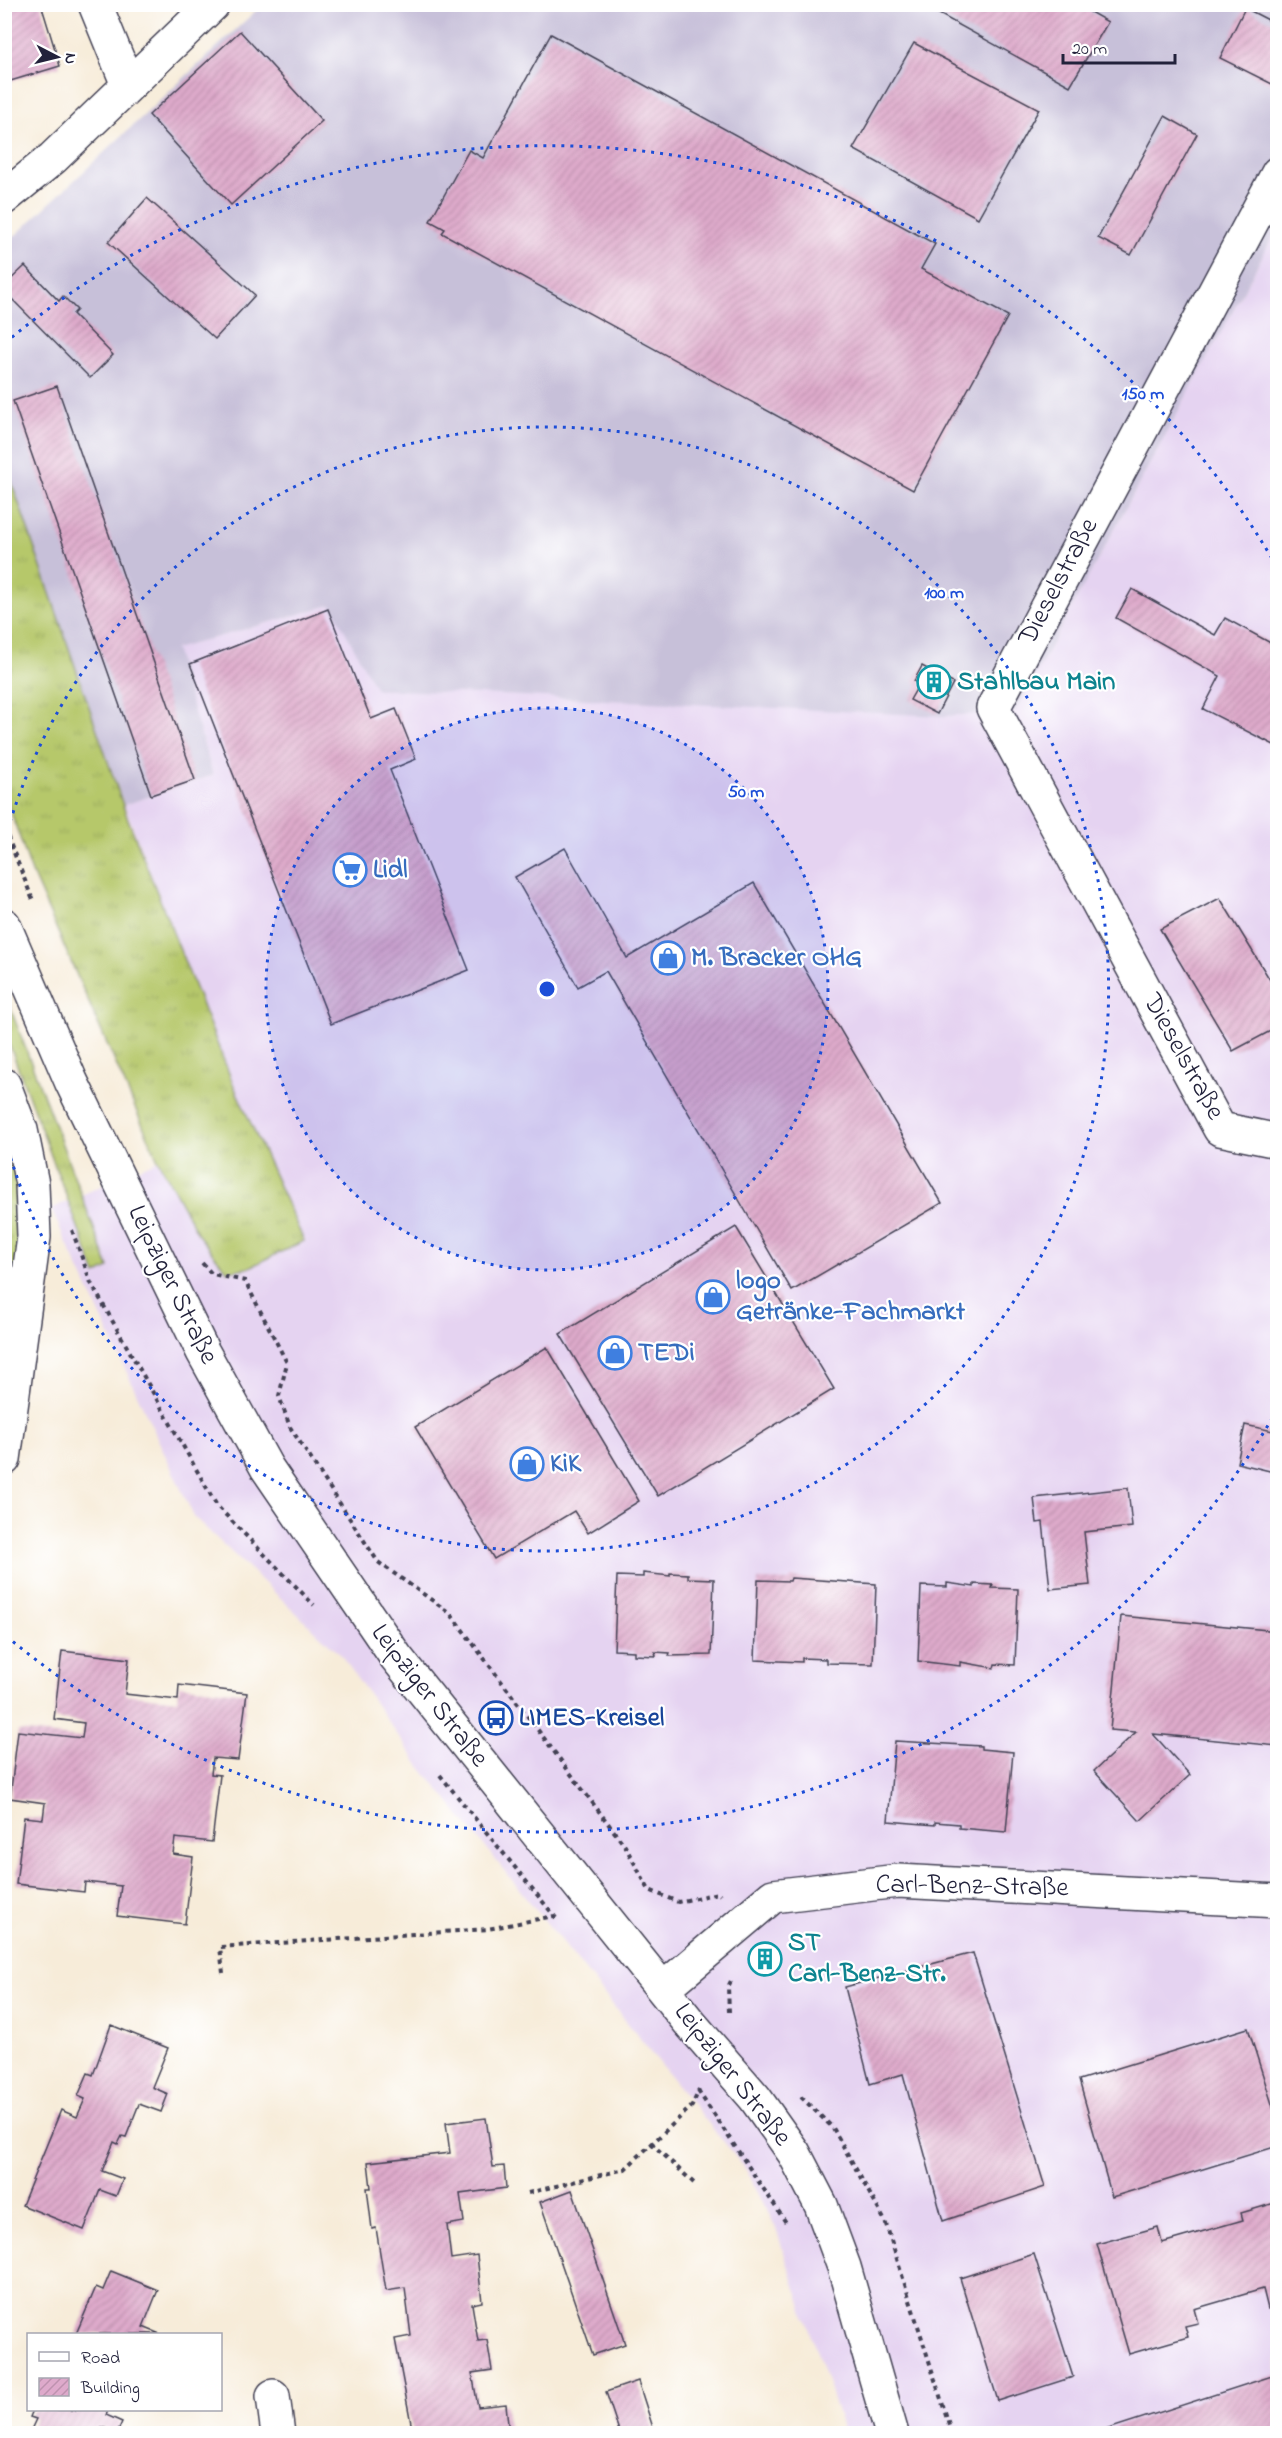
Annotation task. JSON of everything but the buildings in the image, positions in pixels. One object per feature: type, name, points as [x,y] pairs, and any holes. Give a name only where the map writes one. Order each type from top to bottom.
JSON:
[{"type":"street","points":[[95,4],[128,85]]},
{"type":"street","points":[[4,198],[53,158],[213,4]]},
{"type":"street","name":"Dieselstraße","points":[[1278,174],[993,708],[1220,1129],[1278,1141]]},
{"type":"street","name":"Leipziger Straße","points":[[4,925],[71,1081],[203,1352],[267,1468],[396,1657],[689,2022],[755,2098],[794,2153],[821,2205],[844,2267],[892,2433]]},
{"type":"street","points":[[4,1085],[21,1130],[32,1184],[33,1238],[4,1459]]},
{"type":"street","name":"Carl-Benz-Straße","points":[[664,1988],[773,1896],[898,1881],[1278,1900]]},
{"type":"street","points":[[273,2396],[278,2433]]},
{"type":"path","points":[[4,828],[34,904]]},
{"type":"path","points":[[197,1257],[212,1274],[245,1281],[287,1363],[279,1396],[290,1427],[378,1562],[450,1613],[625,1846],[649,1890],[678,1902],[718,1893],[744,1920]]},
{"type":"path","points":[[223,1973],[220,1947],[488,1929],[554,1916]]},
{"type":"path","points":[[729,2014],[728,1987],[732,1979]]},
{"type":"path","points":[[793,2089],[833,2128],[885,2221],[952,2433]]},
{"type":"path","points":[[528,2193],[625,2169],[692,2106],[698,2091]]},
{"type":"path","points":[[651,2143],[696,2185]]},
{"type":"shaded area","points":[[262,5],[1277,5],[1277,229],[1015,712],[942,716],[376,689],[331,605],[175,649],[213,775],[124,805],[5,463],[4,246]]},
{"type":"shaded area","points":[[1277,229],[1277,2433],[844,2433],[775,2226],[747,2171],[419,1765],[341,1655],[194,1517],[51,1209],[158,1160],[199,1236],[248,1268],[304,1241],[234,1086],[124,805],[213,775],[174,649],[331,605],[1015,712]]},
{"type":"green space","points":[[5,463],[126,814],[234,1086],[304,1241],[248,1268],[227,1271],[199,1236],[158,1160],[32,873],[5,795]]},
{"type":"green space","points":[[5,994],[109,1268],[96,1275],[5,1033]]},
{"type":"green space","points":[[5,1126],[27,1208],[5,1410]]},
{"type":"place","name":"Stahlbau Main","points":[[934,682]]},
{"type":"place","name":"Lidl","points":[[350,870]]},
{"type":"place","name":"M. Bracker OHG","points":[[668,958]]},
{"type":"place","name":"logo Getränke-Fachmarkt","points":[[713,1297]]},
{"type":"place","name":"TEDi","points":[[615,1353]]},
{"type":"place","name":"KiK","points":[[527,1464]]},
{"type":"place","name":"LIMES-Kreisel","points":[[496,1718]]},
{"type":"place","name":"ST Carl-Benz-Str.","points":[[765,1959]]}]
